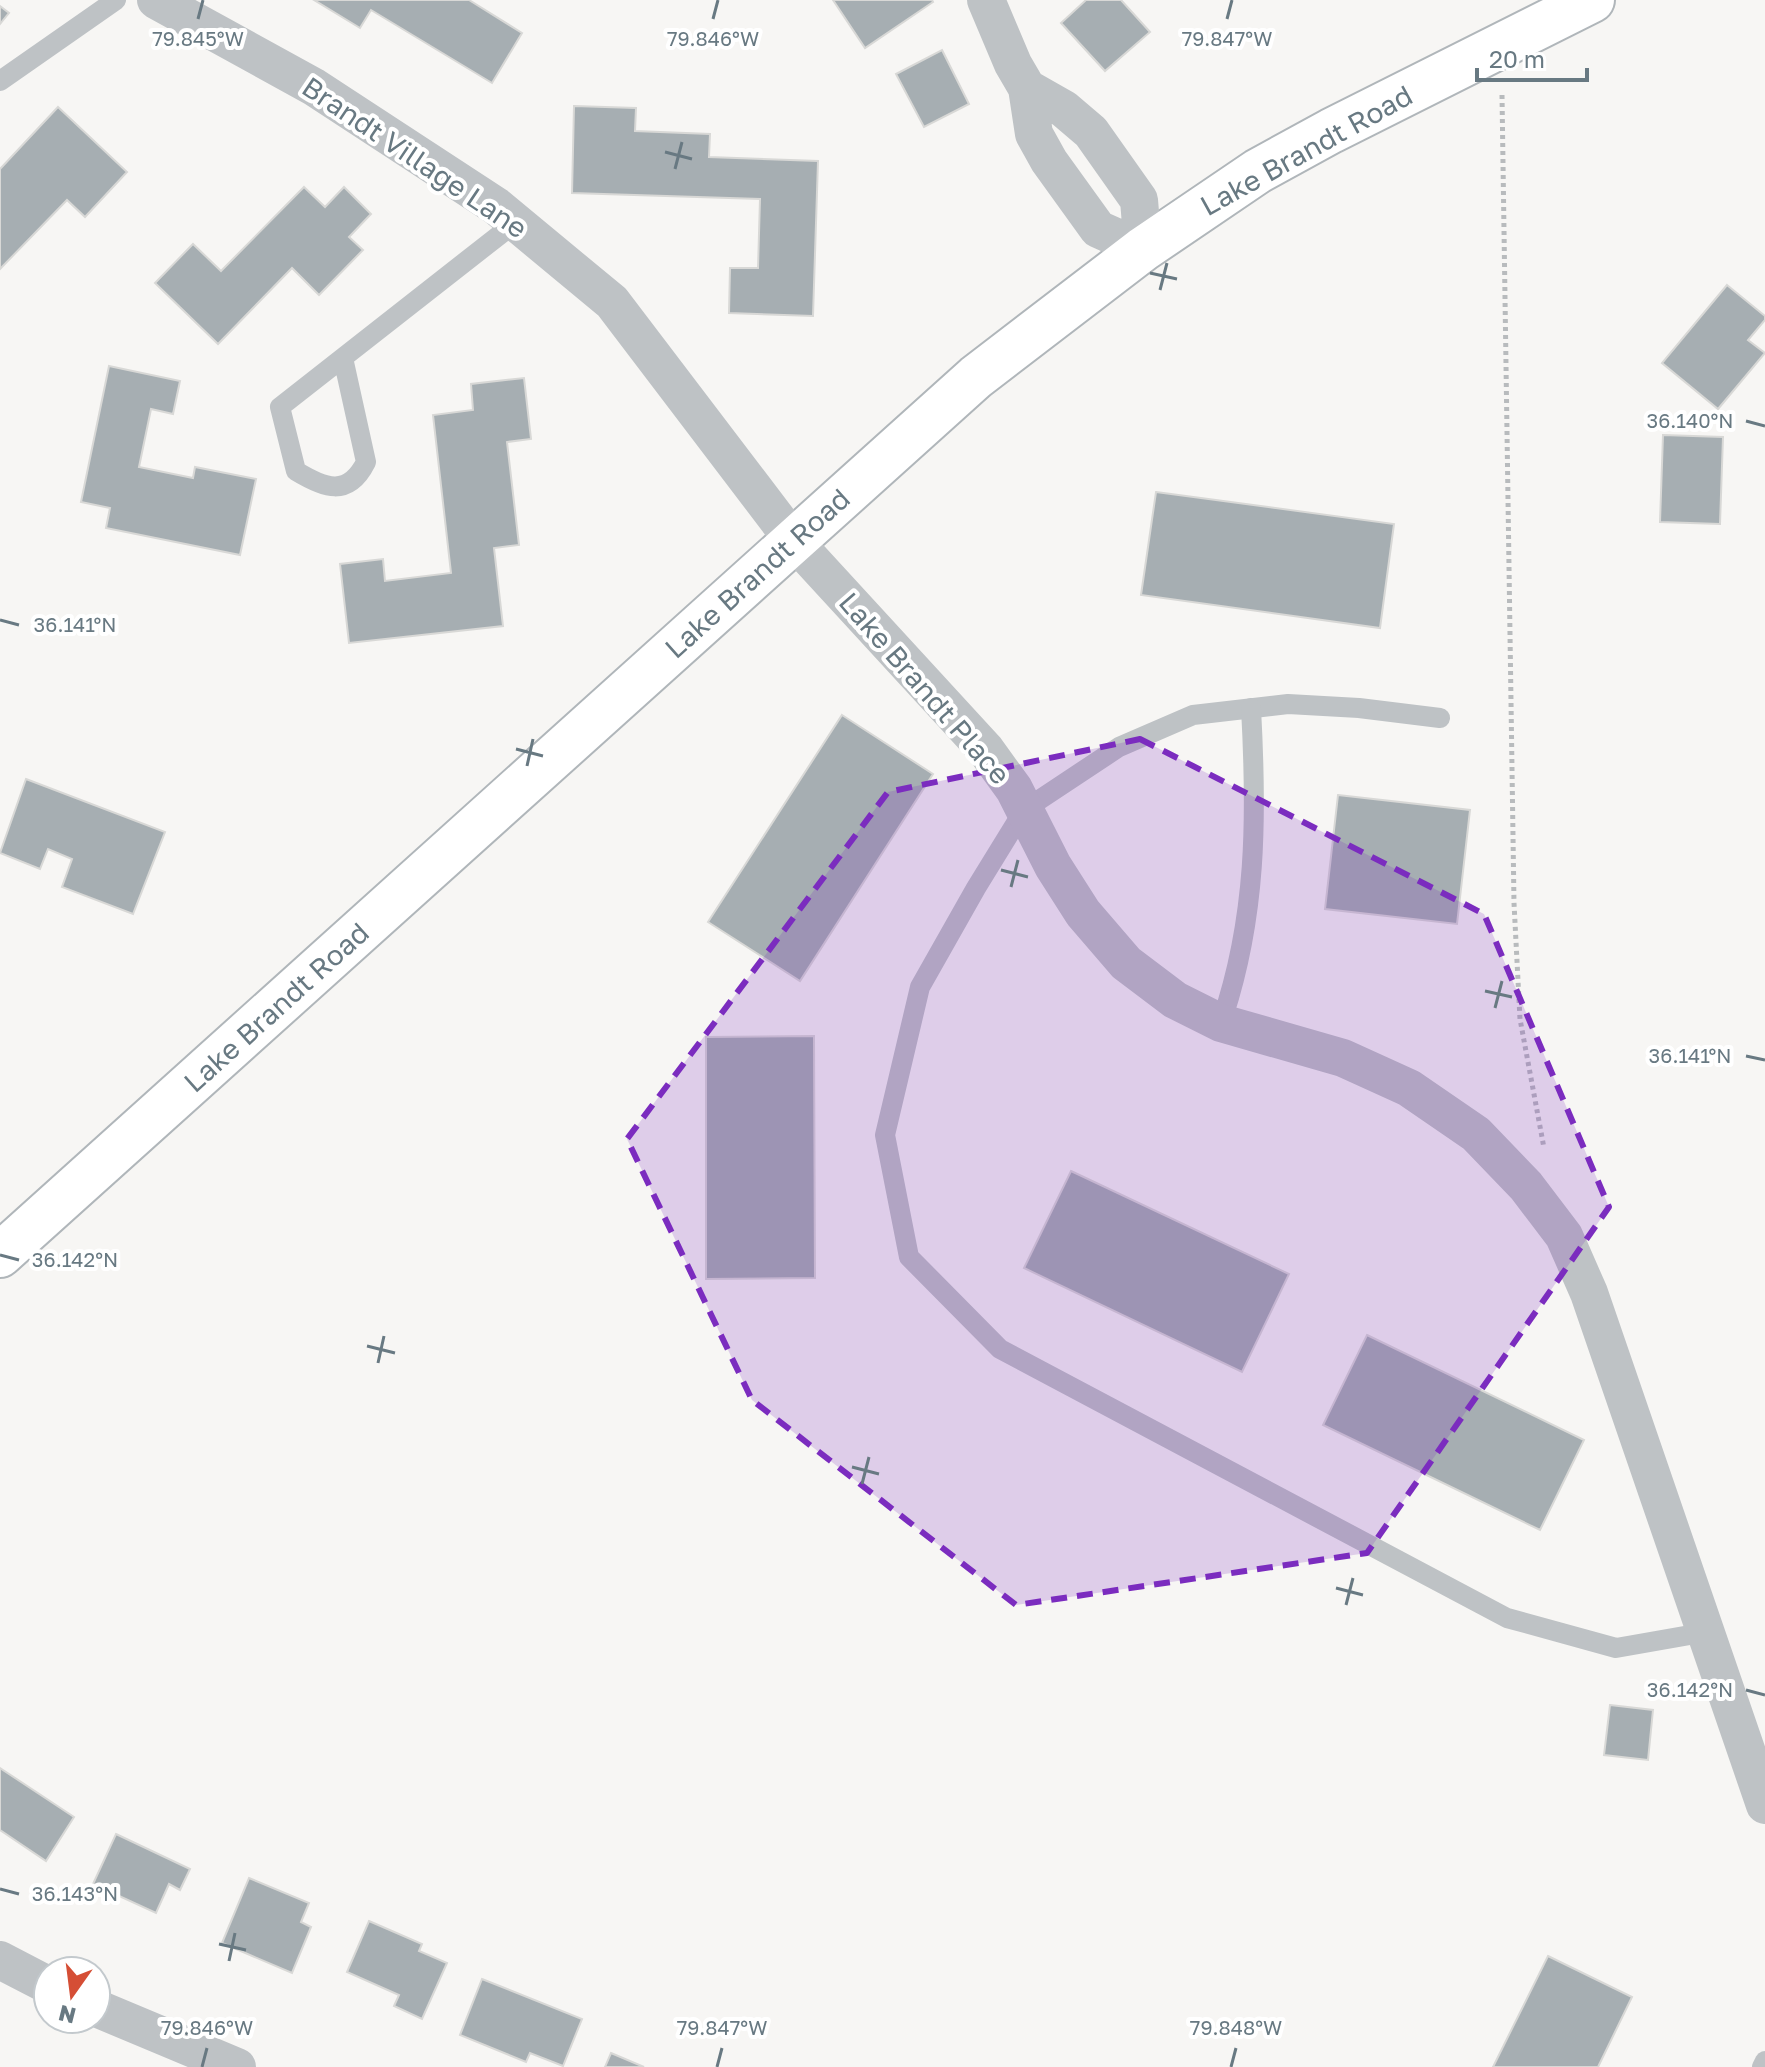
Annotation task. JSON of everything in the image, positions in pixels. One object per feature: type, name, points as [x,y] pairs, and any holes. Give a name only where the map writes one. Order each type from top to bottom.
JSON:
[{"type":"street","name":"Brandt Village Lane","points":[[156,0],[314,87],[496,206],[612,302],[793,540]]},
{"type":"street","points":[[986,0],[1013,64],[1027,88],[1034,134],[1049,161],[1098,229],[1143,249],[1139,200],[1091,132],[1064,109],[1027,88]]},
{"type":"street","name":"Lake Brandt Road","points":[[0,1255],[976,377],[1143,249],[1258,171],[1592,0]]},
{"type":"street","name":"Lake Brandt Place","points":[[793,540],[985,749],[1014,789],[1053,866],[1083,913],[1126,963],[1175,1000],[1221,1023],[1343,1058],[1409,1088],[1476,1134],[1526,1186],[1564,1236],[1589,1293],[1765,1805]]},
{"type":"street","points":[[0,1960],[32,1977]]},
{"type":"street","points":[[112,2015],[237,2067]]},
{"type":"lane","points":[[0,81],[116,0]]},
{"type":"lane","points":[[343,358],[366,462],[358,478],[339,487],[320,486],[296,471],[280,407],[516,222]]},
{"type":"lane","points":[[1440,718],[1359,708],[1288,704],[1193,715],[1119,747],[1024,810],[920,987],[885,1135],[909,1257],[1000,1349],[1507,1618],[1616,1648],[1707,1632]]},
{"type":"lane","points":[[1221,1023],[1241,951],[1251,874],[1256,796],[1251,708]]},
{"type":"lane","points":[[1762,2067],[1765,2061]]},
{"type":"path","points":[[1502,95],[1514,903],[1520,1019],[1544,1149]]},
{"type":"highlighted area","points":[[1140,739],[1484,914],[1609,1207],[1367,1553],[1016,1605],[752,1400],[627,1139],[888,792]]},
{"type":"building","points":[[314,0],[469,0],[522,33],[492,83],[371,10],[360,28]]},
{"type":"building","points":[[833,0],[932,0],[933,2],[865,48]]},
{"type":"building","points":[[1086,0],[1121,0],[1150,32],[1105,71],[1061,23]]},
{"type":"building","points":[[0,6],[9,13],[0,24]]},
{"type":"building","points":[[942,50],[969,104],[924,127],[896,74]]},
{"type":"building","points":[[574,106],[636,108],[635,131],[710,134],[709,157],[818,161],[813,316],[729,313],[730,268],[758,268],[760,199],[572,193]]},
{"type":"building","points":[[58,107],[127,172],[85,217],[67,200],[0,269],[0,169]]},
{"type":"building","points":[[304,187],[325,207],[344,187],[371,214],[349,237],[363,250],[319,295],[292,268],[218,344],[155,283],[193,244],[221,271]]},
{"type":"building","points":[[1727,285],[1765,316],[1748,340],[1765,353],[1718,409],[1662,363]]},
{"type":"building","points":[[109,366],[180,381],[173,414],[151,409],[139,467],[193,478],[195,467],[256,479],[240,555],[106,528],[110,508],[81,502]]},
{"type":"building","points":[[524,378],[531,439],[507,442],[519,545],[494,548],[503,626],[349,643],[340,564],[383,559],[385,581],[451,573],[433,415],[473,410],[471,384]]},
{"type":"building","points":[[1663,435],[1723,437],[1720,524],[1660,522]]},
{"type":"building","points":[[1156,492],[1394,524],[1380,628],[1141,595]]},
{"type":"building","points":[[842,715],[933,774],[800,981],[708,922]]},
{"type":"building","points":[[26,779],[165,832],[133,914],[62,887],[72,859],[48,849],[40,869],[0,853]]},
{"type":"building","points":[[1338,795],[1470,810],[1457,924],[1325,909]]},
{"type":"building","points":[[814,1036],[815,1278],[706,1279],[706,1037]]},
{"type":"building","points":[[1071,1171],[1289,1274],[1242,1372],[1024,1268]]},
{"type":"building","points":[[1367,1335],[1584,1440],[1540,1530],[1323,1425]]},
{"type":"building","points":[[1610,1705],[1653,1710],[1648,1760],[1604,1755]]},
{"type":"building","points":[[0,1768],[74,1817],[46,1861],[0,1830]]},
{"type":"building","points":[[116,1834],[190,1869],[180,1890],[169,1884],[156,1913],[93,1884]]},
{"type":"building","points":[[249,1878],[309,1903],[301,1922],[311,1927],[292,1973],[222,1943]]},
{"type":"building","points":[[369,1921],[422,1944],[419,1951],[447,1963],[422,2019],[394,2006],[399,1995],[347,1972]]},
{"type":"building","points":[[1548,1956],[1632,1997],[1598,2067],[1493,2067]]},
{"type":"building","points":[[482,1979],[582,2019],[563,2066],[530,2053],[526,2062],[460,2035]]},
{"type":"building","points":[[611,2053],[644,2067],[605,2067]]}]
